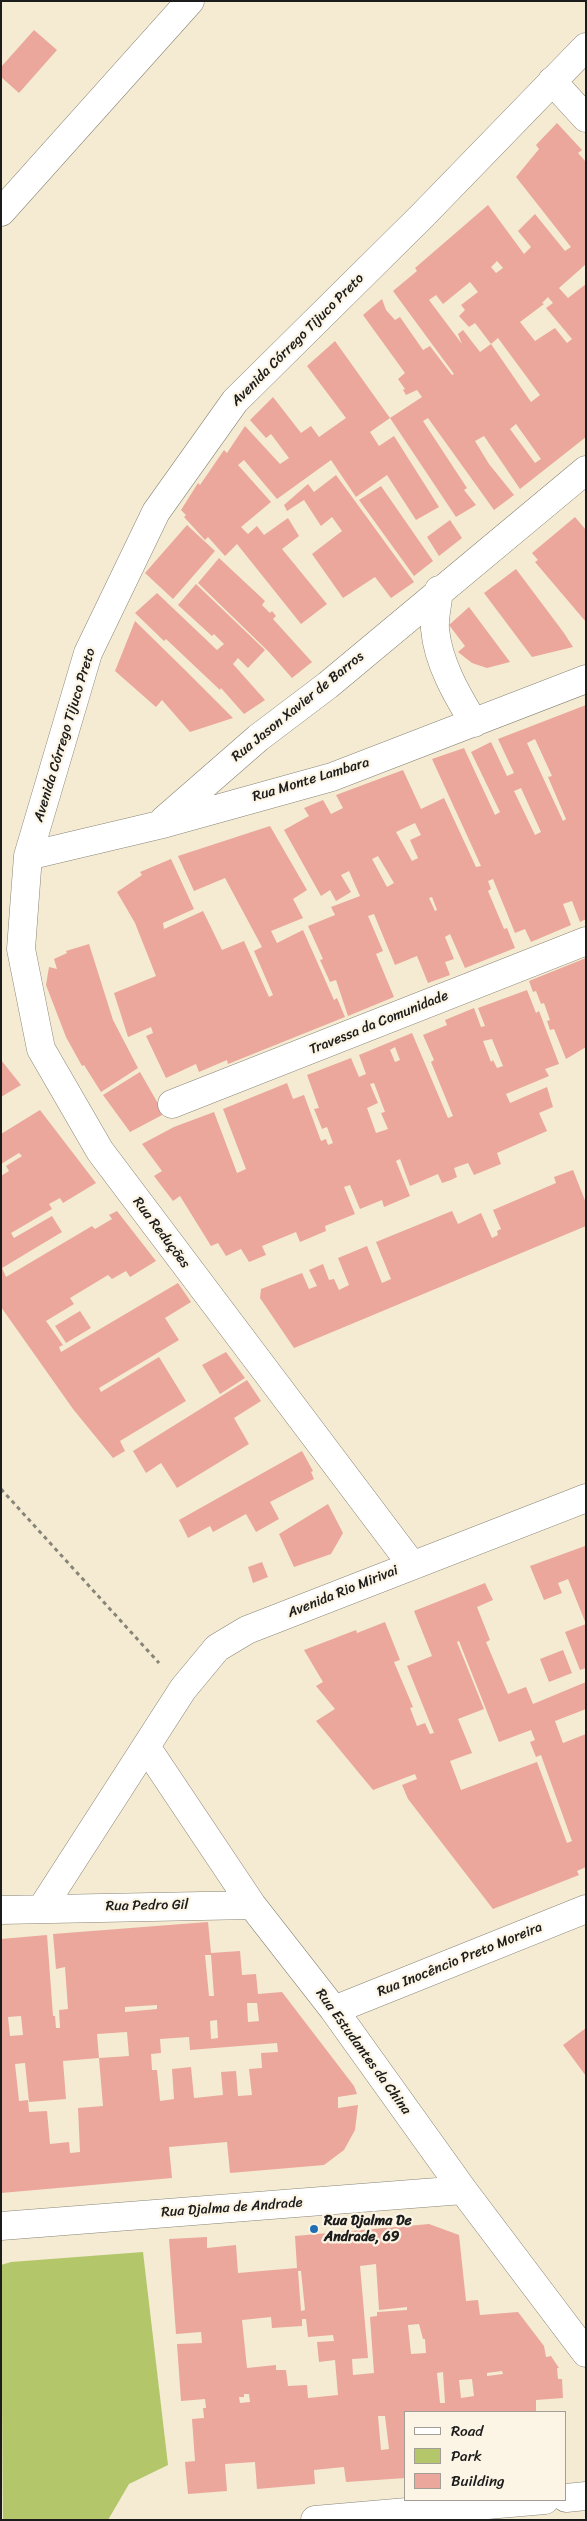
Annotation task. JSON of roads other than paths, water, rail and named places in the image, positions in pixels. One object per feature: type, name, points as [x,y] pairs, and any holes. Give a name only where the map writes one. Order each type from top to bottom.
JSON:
[{"type":"street","points":[[1,212],[190,1]]},
{"type":"street","name":"Avenida Córrego Tijuco Preto","points":[[28,856],[88,652],[156,512],[235,401],[422,216],[586,47]]},
{"type":"street","points":[[552,80],[586,118]]},
{"type":"street","name":"Rua Jason Xavier de Barros","points":[[159,825],[258,738],[328,685],[439,590],[586,470]]},
{"type":"street","points":[[439,590],[435,628],[440,656],[455,691],[474,723]]},
{"type":"street","name":"Rua Monte Lambara","points":[[28,856],[159,825],[332,777],[586,679]]},
{"type":"street","name":"Rua Reduções","points":[[28,856],[21,949],[41,1049],[100,1151],[412,1564]]},
{"type":"street","name":"Travessa da Comunidade","points":[[172,1104],[586,941]]},
{"type":"street","name":"Avenida Rio Mirivai","points":[[147,1748],[183,1689],[218,1648],[233,1637],[412,1564],[586,1498]]},
{"type":"street","points":[[42,1908],[147,1748]]},
{"type":"street","name":"Rua Estudantes da China","points":[[147,1748],[252,1905],[334,2010],[463,2190],[586,2353]]},
{"type":"street","name":"Rua Pedro Gil","points":[[1,1910],[252,1905]]},
{"type":"street","name":"Rua Inocêncio Preto Moreira","points":[[334,2010],[586,1908]]},
{"type":"street","name":"Rua Djalma de Andrade","points":[[1,2226],[463,2190]]},
{"type":"street","points":[[567,2498],[586,2496]]},
{"type":"street","points":[[315,2520],[534,2501]]},
{"type":"place","name":"Rua Djalma De Andrade, 69","points":[[314,2229]]}]
